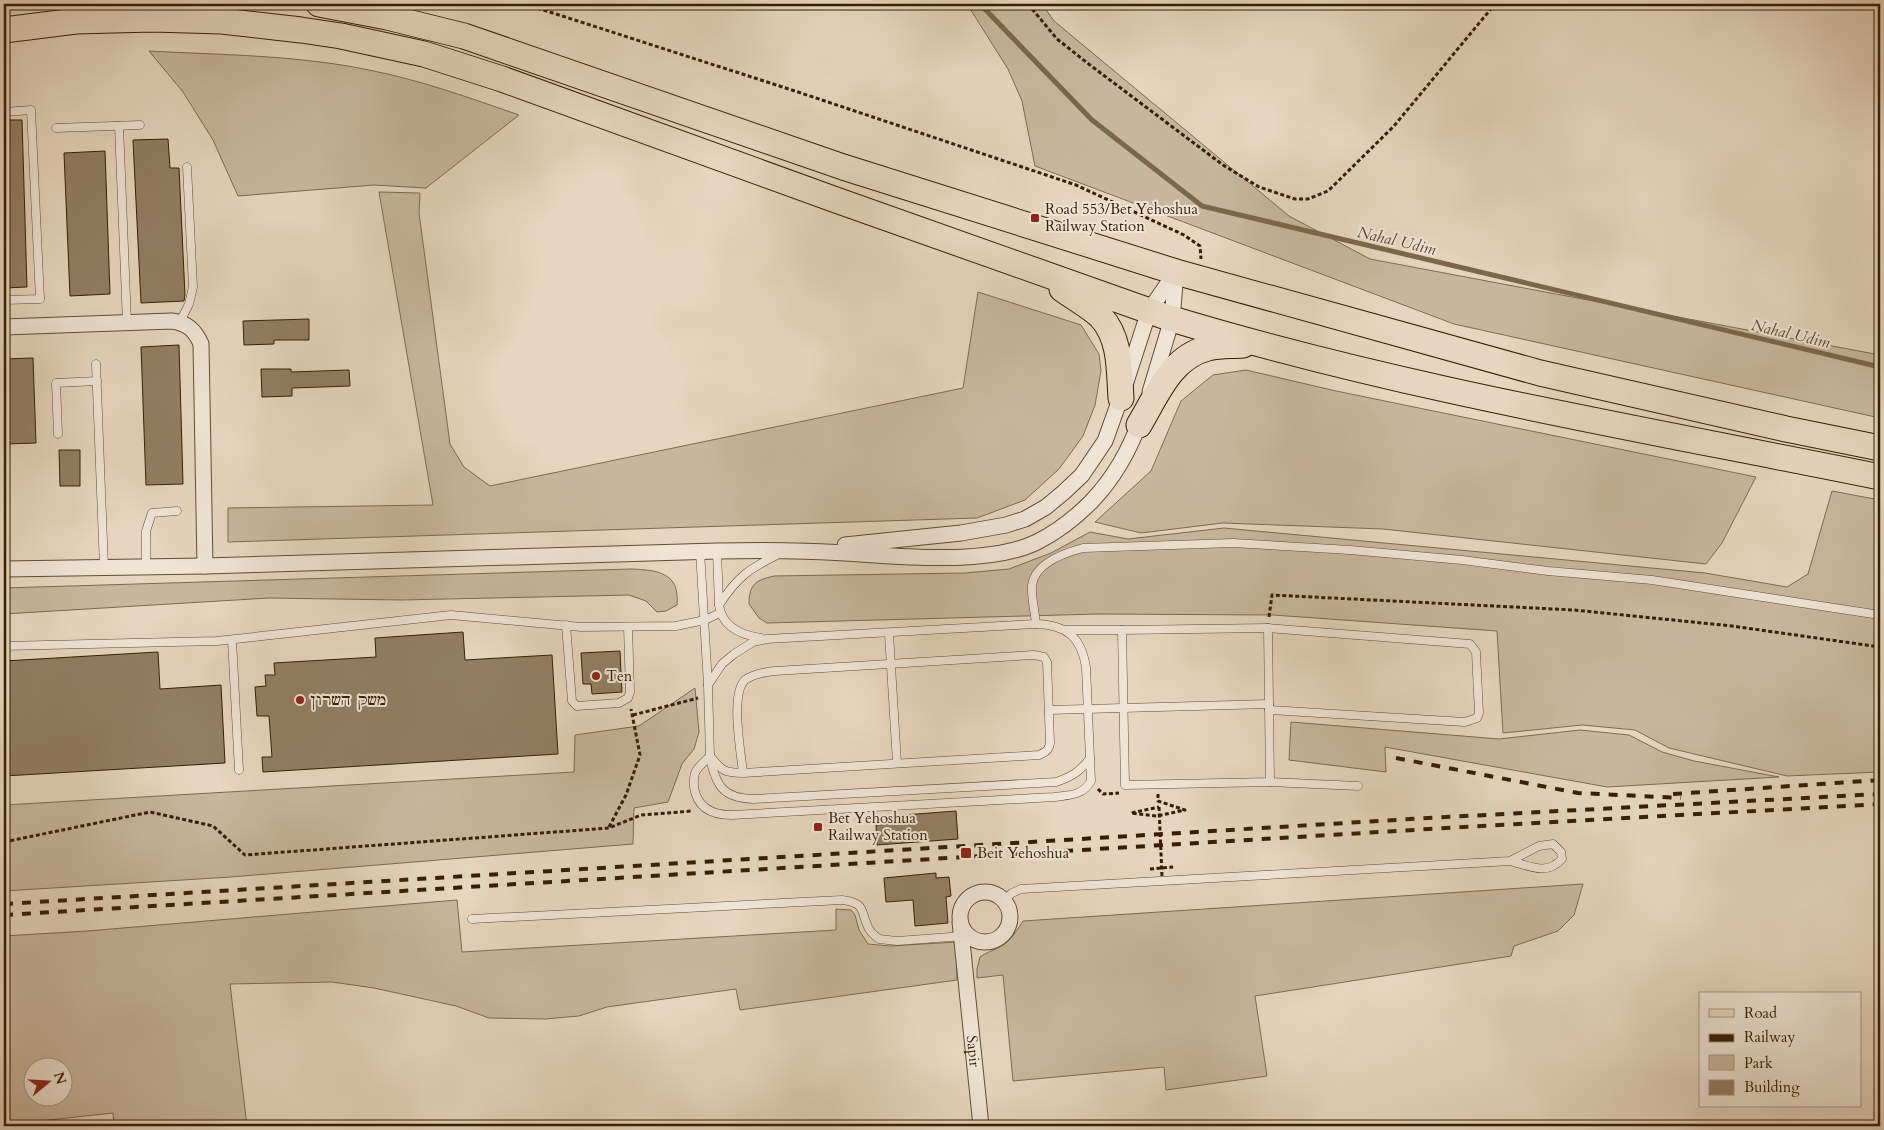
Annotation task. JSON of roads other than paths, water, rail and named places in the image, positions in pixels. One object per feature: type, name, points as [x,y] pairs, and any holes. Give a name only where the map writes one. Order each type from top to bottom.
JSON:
[{"type":"main road","points":[[319,4],[387,17],[464,36],[834,164],[1176,272],[1540,373],[1786,429],[1880,448]]},
{"type":"main road","points":[[4,30],[76,21],[153,19],[222,21],[333,35],[424,54],[502,79],[1172,319],[1366,372],[1880,477]]},
{"type":"main road","points":[[1036,271],[1099,315],[1108,325],[1115,339],[1118,354],[1121,398]]},
{"type":"main road","points":[[1139,425],[1171,370],[1181,361],[1208,348],[1259,344]]},
{"type":"street","points":[[795,550],[961,533],[1006,525],[1025,519],[1046,507],[1082,474],[1105,441],[1149,310],[1176,272]]},
{"type":"street","points":[[4,569],[205,566],[700,551],[795,550],[926,557],[962,557],[1012,550],[1035,543],[1061,528],[1082,512],[1101,491],[1128,452],[1139,425],[1172,319],[1176,272]]},
{"type":"street","points":[[4,327],[180,322],[192,329],[201,344],[205,566]]},
{"type":"street","points":[[985,891],[1004,900],[1010,916],[1005,932],[991,941],[983,942],[975,940],[963,931],[961,907],[971,895],[985,891]]},
{"type":"street","name":"Sapir","points":[[963,931],[980,1126]]},
{"type":"street","name":"Sapir","points":[[966,977],[967,965],[973,952],[983,942]]},
{"type":"lane","points":[[4,112],[31,110],[40,299],[4,300]]},
{"type":"lane","points":[[56,128],[140,125]]},
{"type":"lane","points":[[118,126],[127,323]]},
{"type":"lane","points":[[180,322],[189,304],[192,287],[187,167]]},
{"type":"lane","points":[[96,364],[104,567]]},
{"type":"lane","points":[[58,434],[56,383],[97,381]]},
{"type":"lane","points":[[146,567],[146,531],[152,513],[177,511]]},
{"type":"lane","points":[[1036,624],[1032,587],[1034,576],[1048,562],[1065,552],[1083,548],[1233,543],[1350,550],[1453,559],[1548,571],[1652,580],[1880,615]]},
{"type":"lane","points":[[4,646],[232,640],[451,616],[566,625],[676,626],[705,620],[720,609],[729,590],[747,571],[795,550]]},
{"type":"lane","points":[[700,551],[705,620],[710,756],[714,775],[719,786],[728,794],[753,799],[1056,782],[1075,775],[1090,758]]},
{"type":"lane","points":[[717,551],[720,609],[725,622],[747,636],[767,639]]},
{"type":"lane","points":[[708,685],[722,664],[734,654],[753,642],[767,639],[889,634],[1036,624],[1046,624],[1066,630],[1268,628],[1470,644],[1476,652],[1479,713],[1477,718],[1465,722],[1269,707],[1124,706],[1049,710]]},
{"type":"lane","points":[[566,625],[572,701],[577,706],[619,703],[628,698],[630,692],[628,626]]},
{"type":"lane","points":[[1268,628],[1270,782]]},
{"type":"lane","points":[[710,756],[695,772],[693,780],[696,796],[704,808],[719,815],[1054,796],[1081,792],[1087,788],[1091,781],[1084,656],[1080,646],[1066,630]]},
{"type":"lane","points":[[1122,630],[1125,785],[1270,782],[1358,786]]},
{"type":"lane","points":[[889,634],[897,763]]},
{"type":"lane","points":[[232,640],[239,770]]},
{"type":"lane","points":[[710,756],[719,768],[728,773],[742,773],[1039,755],[1045,753],[1050,742],[1047,662],[1044,657],[1034,655],[766,672],[752,676],[741,686],[737,702],[742,773]]},
{"type":"lane","points":[[1004,900],[1012,893],[1021,890],[1510,861],[1546,870],[1556,866],[1562,859],[1561,852],[1553,844],[1539,846],[1510,861]]},
{"type":"lane","points":[[472,919],[842,900],[853,901],[860,906],[868,927],[879,939],[897,941],[963,931]]},
{"type":"waterway","name":"Nahal Udim","points":[[980,4],[1092,120],[1202,206],[1880,367]]},
{"type":"railway","points":[[1396,758],[1578,793],[1681,798]]},
{"type":"railway","points":[[1673,794],[1880,780]]},
{"type":"railway","points":[[4,904],[1428,818],[1880,794]]},
{"type":"railway","points":[[4,915],[1429,829],[1880,804]]},
{"type":"place","name":"Road 553/Bet Yehoshua Railway Station","points":[[1035,218]]},
{"type":"place","name":"Ten","points":[[596,676]]},
{"type":"place","name":"משק השרון","points":[[300,700]]},
{"type":"place","name":"Bet Yehoshua Railway Station","points":[[818,827]]},
{"type":"place","name":"Beit Yehoshua","points":[[966,853]]}]
